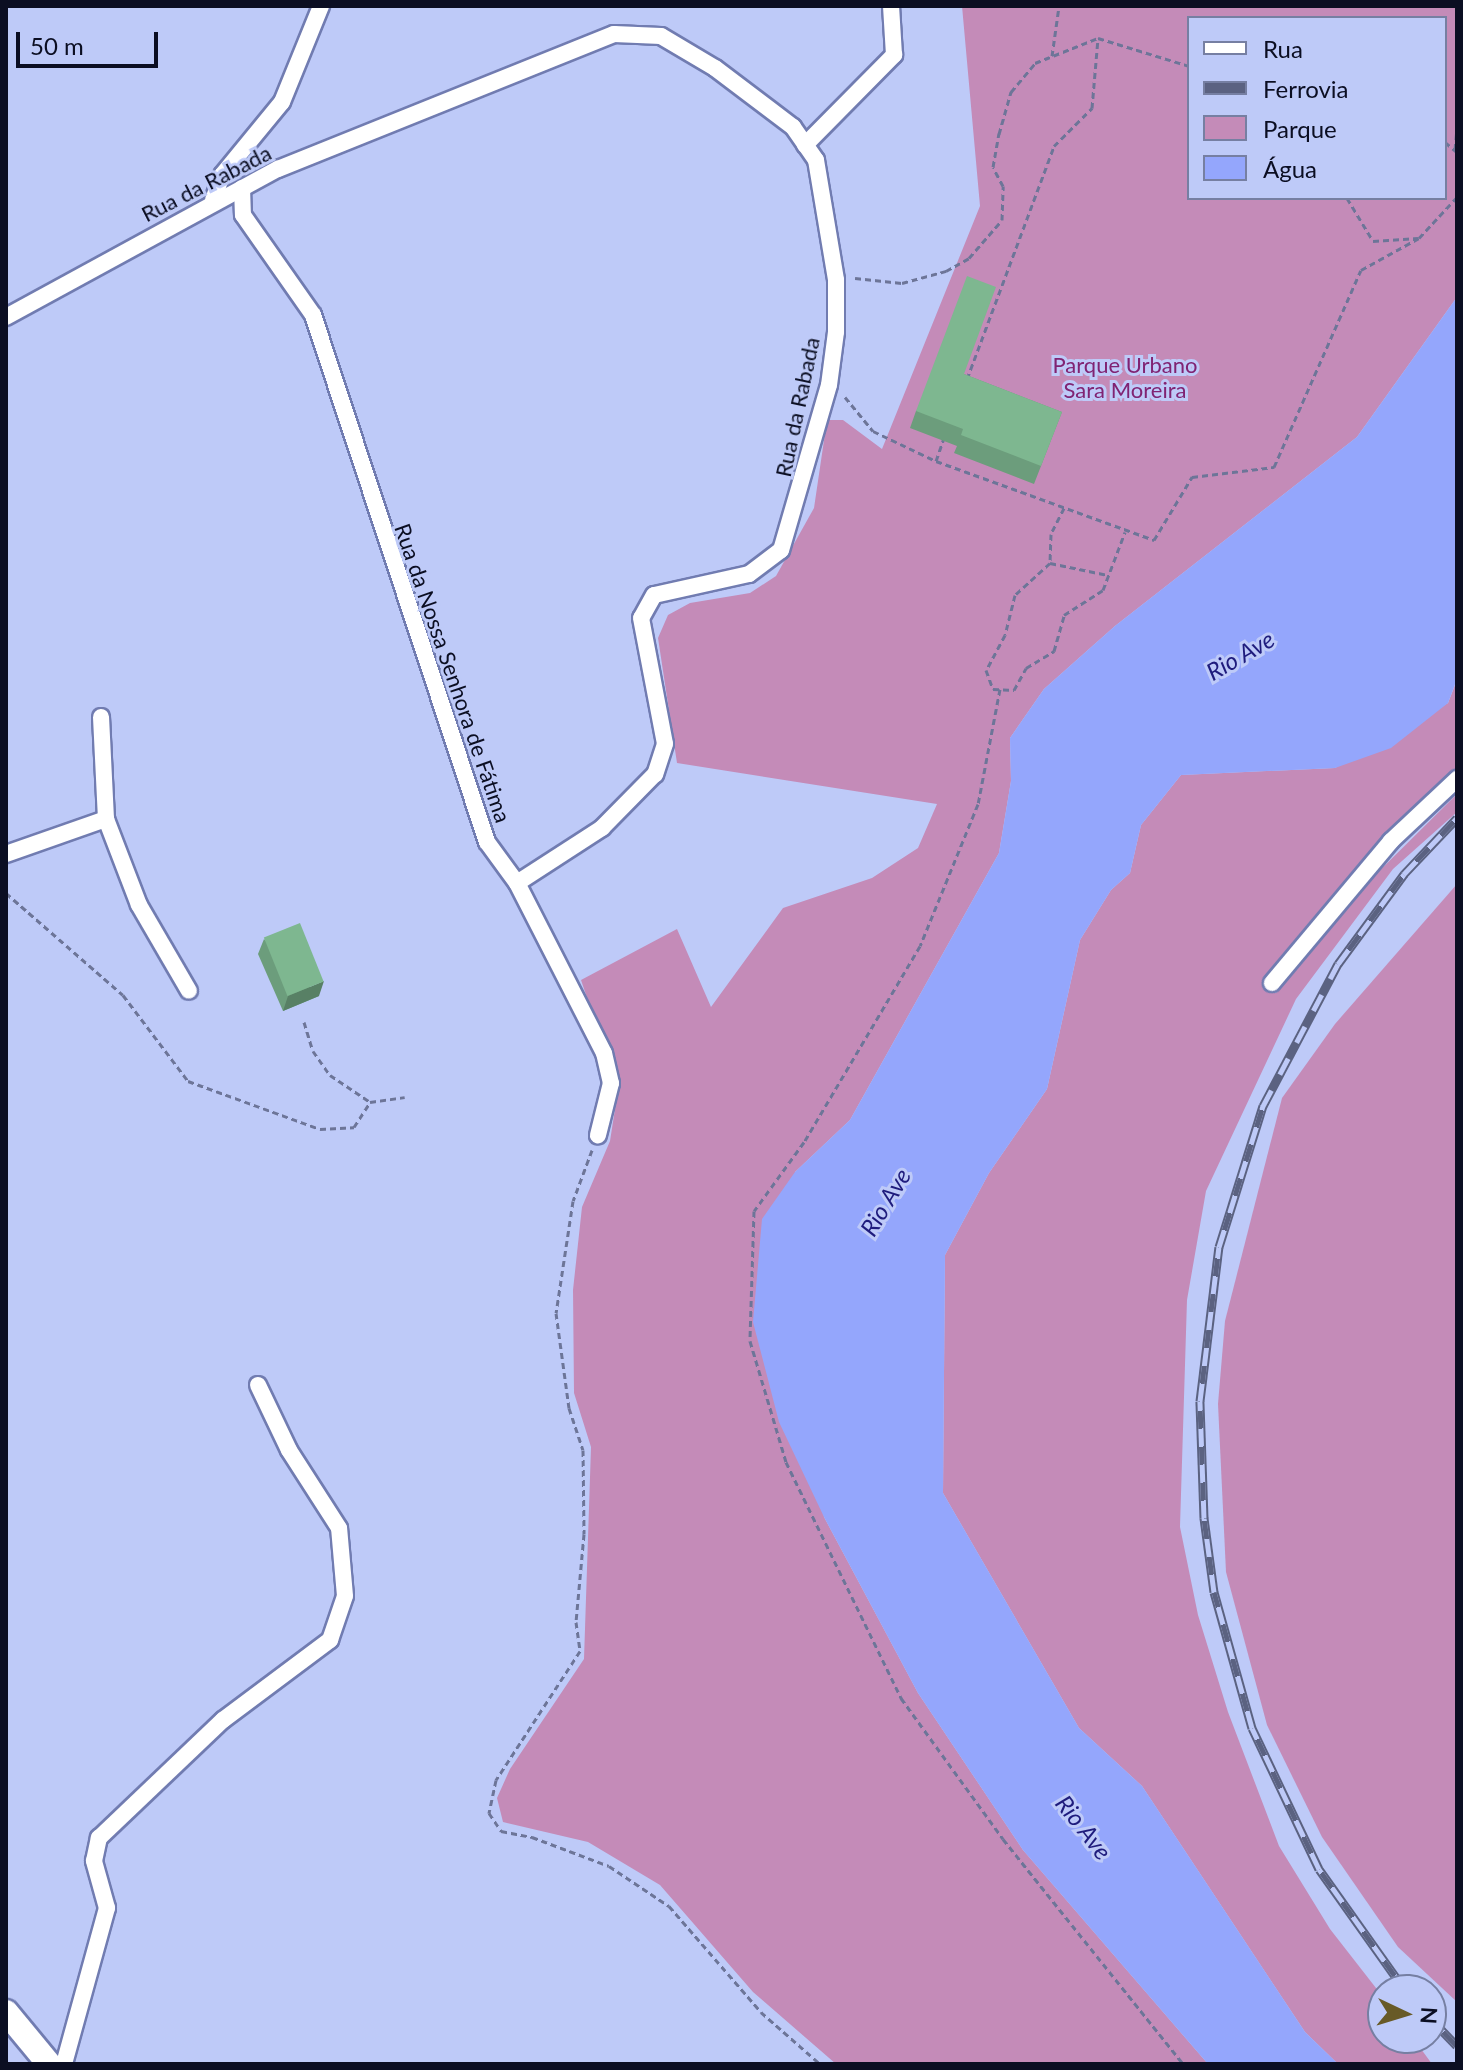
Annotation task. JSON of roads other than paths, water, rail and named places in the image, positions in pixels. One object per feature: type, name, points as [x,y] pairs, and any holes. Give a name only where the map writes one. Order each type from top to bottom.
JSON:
[{"type":"main road","points":[[6,2012],[49,2064]]},
{"type":"street","points":[[213,200],[222,175],[282,102],[321,6]]},
{"type":"street","points":[[805,145],[894,55],[891,6]]},
{"type":"street","name":"Rua da Rabada","points":[[6,317],[213,200],[614,34],[661,36],[715,68],[793,127],[816,160],[836,280],[830,378],[813,427],[804,486],[781,550],[749,574],[654,595],[641,618],[665,744],[655,774],[602,828],[517,883]]},
{"type":"street","name":"Rua da Nossa Senhora de Fátima","points":[[242,188],[243,215],[313,315],[487,842],[517,883],[604,1053],[611,1083],[598,1135]]},
{"type":"street","points":[[101,717],[106,819],[139,905],[189,991]]},
{"type":"street","points":[[1272,983],[1391,841],[1457,779]]},
{"type":"street","points":[[6,854],[106,819]]},
{"type":"street","points":[[64,2064],[107,1908],[94,1861],[99,1838],[223,1720],[330,1640],[345,1596],[339,1528],[289,1450],[258,1385]]},
{"type":"water","name":"Rio Ave","points":[[1457,297],[1457,679],[1448,703],[1391,748],[1335,768],[1181,775],[1141,825],[1130,873],[1111,890],[1080,940],[1047,1089],[989,1173],[945,1255],[943,1493],[1079,1728],[1142,1786],[1305,2032],[1338,2064],[1208,2064],[1023,1850],[918,1693],[824,1517],[779,1422],[753,1322],[762,1219],[795,1172],[850,1120],[999,853],[1011,781],[1010,738],[1044,689],[1115,626],[1357,437]]},
{"type":"railway","points":[[1394,1974],[1319,1869],[1252,1728],[1214,1592],[1204,1518],[1200,1401],[1219,1247],[1263,1106],[1338,964],[1404,874],[1457,818]]},
{"type":"railway","points":[[1447,2036],[1457,2046]]},
{"type":"park label","name":"Parque Urbano Sara Moreira","points":[[1125,376]]}]
